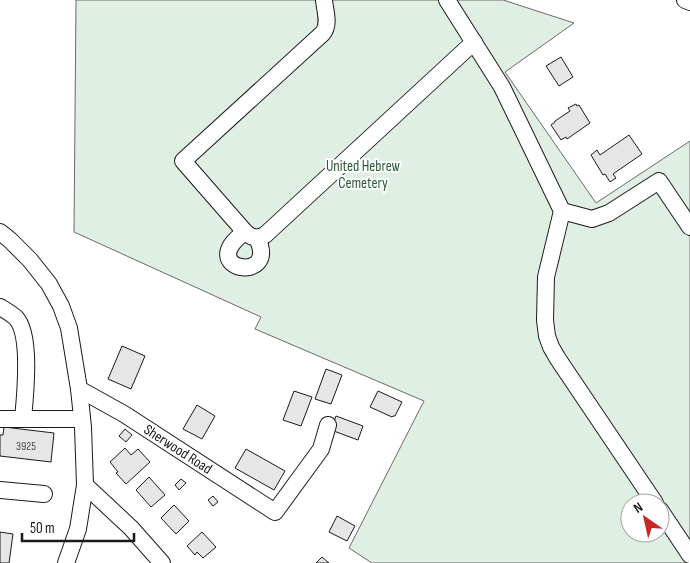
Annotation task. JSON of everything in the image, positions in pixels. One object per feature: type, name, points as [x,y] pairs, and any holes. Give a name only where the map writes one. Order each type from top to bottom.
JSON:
[{"type":"street","points":[[324,0],[327,22],[323,33],[183,161],[251,235],[265,235],[474,42]]},
{"type":"street","points":[[447,0],[502,87],[562,211],[546,277],[545,320],[547,336],[551,347],[648,493]]},
{"type":"street","points":[[685,0],[690,2]]},
{"type":"street","points":[[562,211],[592,219],[609,214],[659,181],[690,227]]},
{"type":"street","points":[[0,232],[30,260],[49,284],[61,306],[69,328],[79,389],[85,460],[85,485],[78,529],[66,563]]},
{"type":"street","points":[[0,307],[17,319],[23,333],[27,366],[23,419]]},
{"type":"street","name":"Sherwood Road","points":[[79,389],[124,414],[275,512],[321,449],[328,425]]},
{"type":"street","points":[[0,419],[82,419]]},
{"type":"street","points":[[85,485],[131,528],[162,563]]},
{"type":"street","points":[[0,490],[44,494]]},
{"type":"street","points":[[670,525],[690,555]]},
{"type":"green space","name":"United Hebrew Cemetery","points":[[76,0],[503,0],[574,23],[505,72],[596,203],[690,141],[690,563],[372,563],[349,548],[424,401],[255,329],[261,317],[74,232]]},
{"type":"building","points":[[561,57],[573,77],[559,86],[546,66]]},
{"type":"building","points":[[576,104],[577,106],[579,105],[590,123],[567,139],[566,137],[561,140],[551,125],[570,111],[568,108]]},
{"type":"building","points":[[629,135],[642,154],[613,174],[616,178],[610,182],[605,174],[603,175],[591,155],[597,150],[600,155]]},
{"type":"building","points":[[122,346],[145,356],[131,389],[108,379]]},
{"type":"building","points":[[326,369],[342,375],[331,404],[315,399]]},
{"type":"building","points":[[294,391],[312,397],[301,426],[283,420]]},
{"type":"building","points":[[378,391],[402,402],[395,416],[392,417],[370,407]]},
{"type":"building","points":[[197,405],[215,416],[202,439],[183,429]]},
{"type":"building","points":[[336,416],[363,426],[358,440],[331,430]]},
{"type":"building","points":[[4,427],[54,433],[51,462],[0,456],[0,435],[3,435]]},
{"type":"building","points":[[125,429],[132,435],[126,442],[119,436]]},
{"type":"building","points":[[125,448],[131,455],[138,449],[150,462],[126,484],[116,473],[118,472],[110,462]]},
{"type":"building","points":[[246,449],[285,471],[274,490],[235,468]]},
{"type":"building","points":[[149,477],[165,495],[151,507],[136,490]]},
{"type":"building","points":[[181,479],[186,483],[179,490],[175,485]]},
{"type":"building","points":[[213,496],[218,502],[213,506],[208,500]]},
{"type":"building","points":[[174,505],[189,521],[176,534],[161,518]]},
{"type":"building","points":[[337,516],[355,526],[347,541],[329,532]]},
{"type":"building","points":[[0,532],[13,534],[9,563],[0,563]]},
{"type":"building","points":[[202,532],[216,547],[203,558],[197,552],[195,555],[187,546]]},
{"type":"building","points":[[322,557],[329,563],[316,563]]}]
